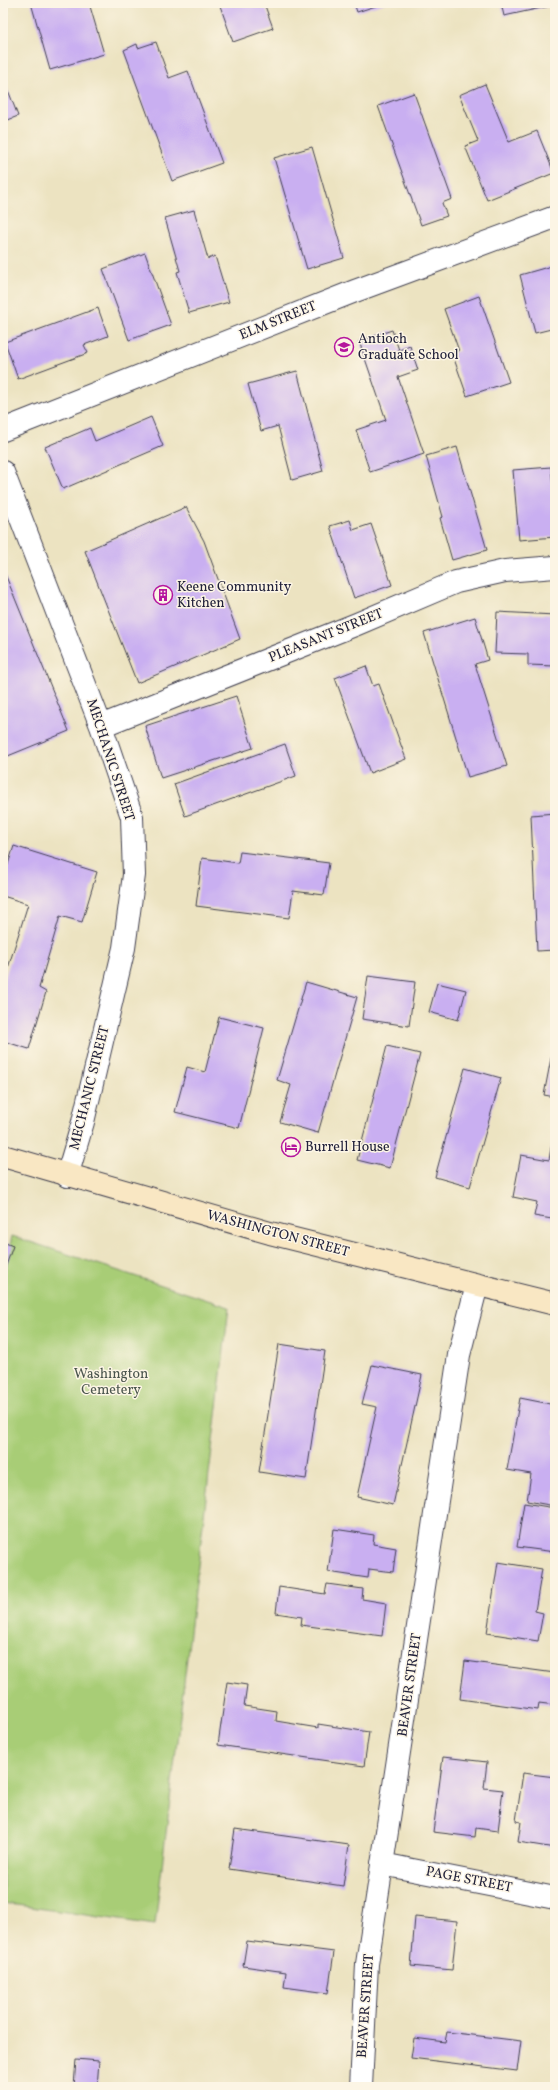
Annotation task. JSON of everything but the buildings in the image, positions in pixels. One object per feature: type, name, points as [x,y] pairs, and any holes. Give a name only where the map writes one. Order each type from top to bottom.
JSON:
[{"type":"main road","name":"WASHINGTON STREET","points":[[3,1156],[67,1176],[270,1233],[555,1304]]},
{"type":"street","name":"ELM STREET","points":[[3,430],[355,290],[555,217]]},
{"type":"street","name":"MECHANIC STREET","points":[[3,472],[101,726],[132,817],[134,876],[124,948],[83,1122],[67,1176]]},
{"type":"street","name":"PLEASANT STREET","points":[[101,726],[357,624],[456,582],[505,571],[555,567]]},
{"type":"street","name":"BEAVER STREET","points":[[361,2087],[367,1964],[459,1355],[477,1285]]},
{"type":"street","name":"PAGE STREET","points":[[382,1864],[555,1898]]},
{"type":"green space","name":"Washington Cemetery","points":[[12,1236],[229,1307],[155,1925],[3,1903],[3,1278]]},
{"type":"place","name":"Antioch Graduate School","points":[[344,347]]},
{"type":"place","name":"Keene Community Kitchen","points":[[163,595]]},
{"type":"place","name":"Burrell House","points":[[291,1147]]}]
